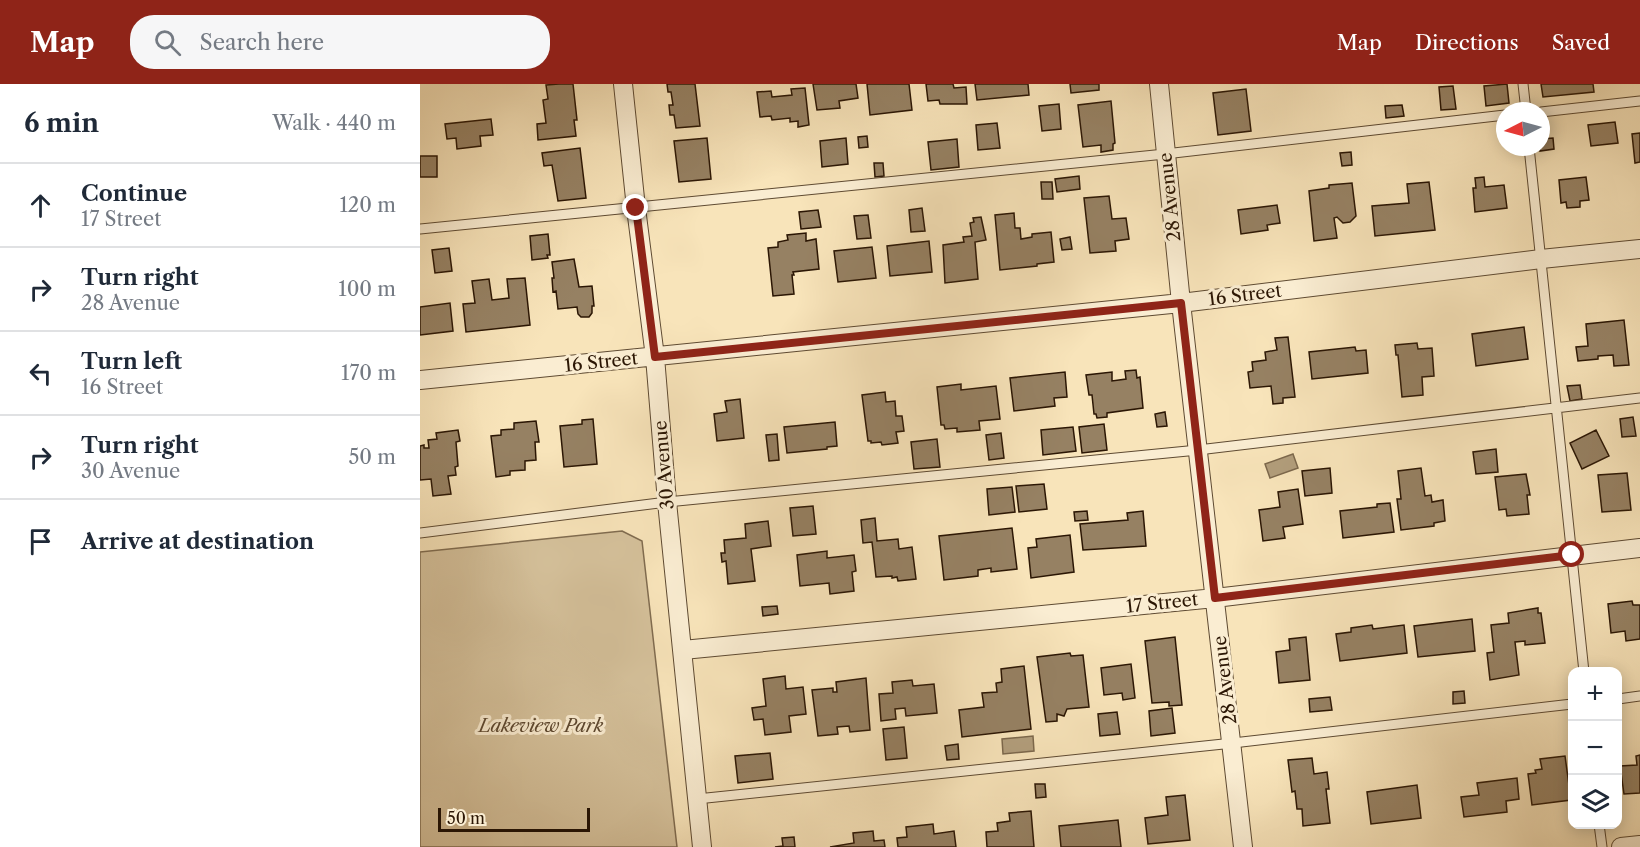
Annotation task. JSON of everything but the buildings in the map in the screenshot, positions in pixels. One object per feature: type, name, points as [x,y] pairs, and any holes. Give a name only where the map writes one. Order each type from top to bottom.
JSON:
[{"type":"street","name":"30 Avenue","points":[[623,84],[655,357],[667,502],[702,847]]},
{"type":"street","name":"28 Avenue","points":[[1159,84],[1181,303],[1244,847]]},
{"type":"street","name":"16 Street","points":[[420,380],[1181,303],[1640,249]]},
{"type":"street","name":"17 Street","points":[[683,650],[1215,598],[1640,548]]},
{"type":"street","points":[[1622,847],[1640,845]]},
{"type":"lane","points":[[1523,84],[1525,102]]},
{"type":"lane","points":[[1550,110],[1640,102]]},
{"type":"lane","points":[[420,229],[1166,154],[1496,116]]},
{"type":"lane","points":[[1530,156],[1583,667]]},
{"type":"lane","points":[[420,533],[667,502],[1198,450],[1640,398]]},
{"type":"lane","points":[[1622,698],[1640,696]]},
{"type":"lane","points":[[698,799],[1233,743],[1568,704]]},
{"type":"lane","points":[[1600,829],[1602,847]]},
{"type":"green space","name":"Lakeview Park","points":[[622,531],[642,541],[677,847],[420,847],[420,552]]},
{"type":"shaded area","points":[[1293,454],[1298,468],[1270,478],[1265,464]]},
{"type":"shaded area","points":[[1033,736],[1034,751],[1003,754],[1002,739]]},
{"type":"route","points":[[636,208],[655,357],[1181,303],[1215,598],[1572,555]]}]
